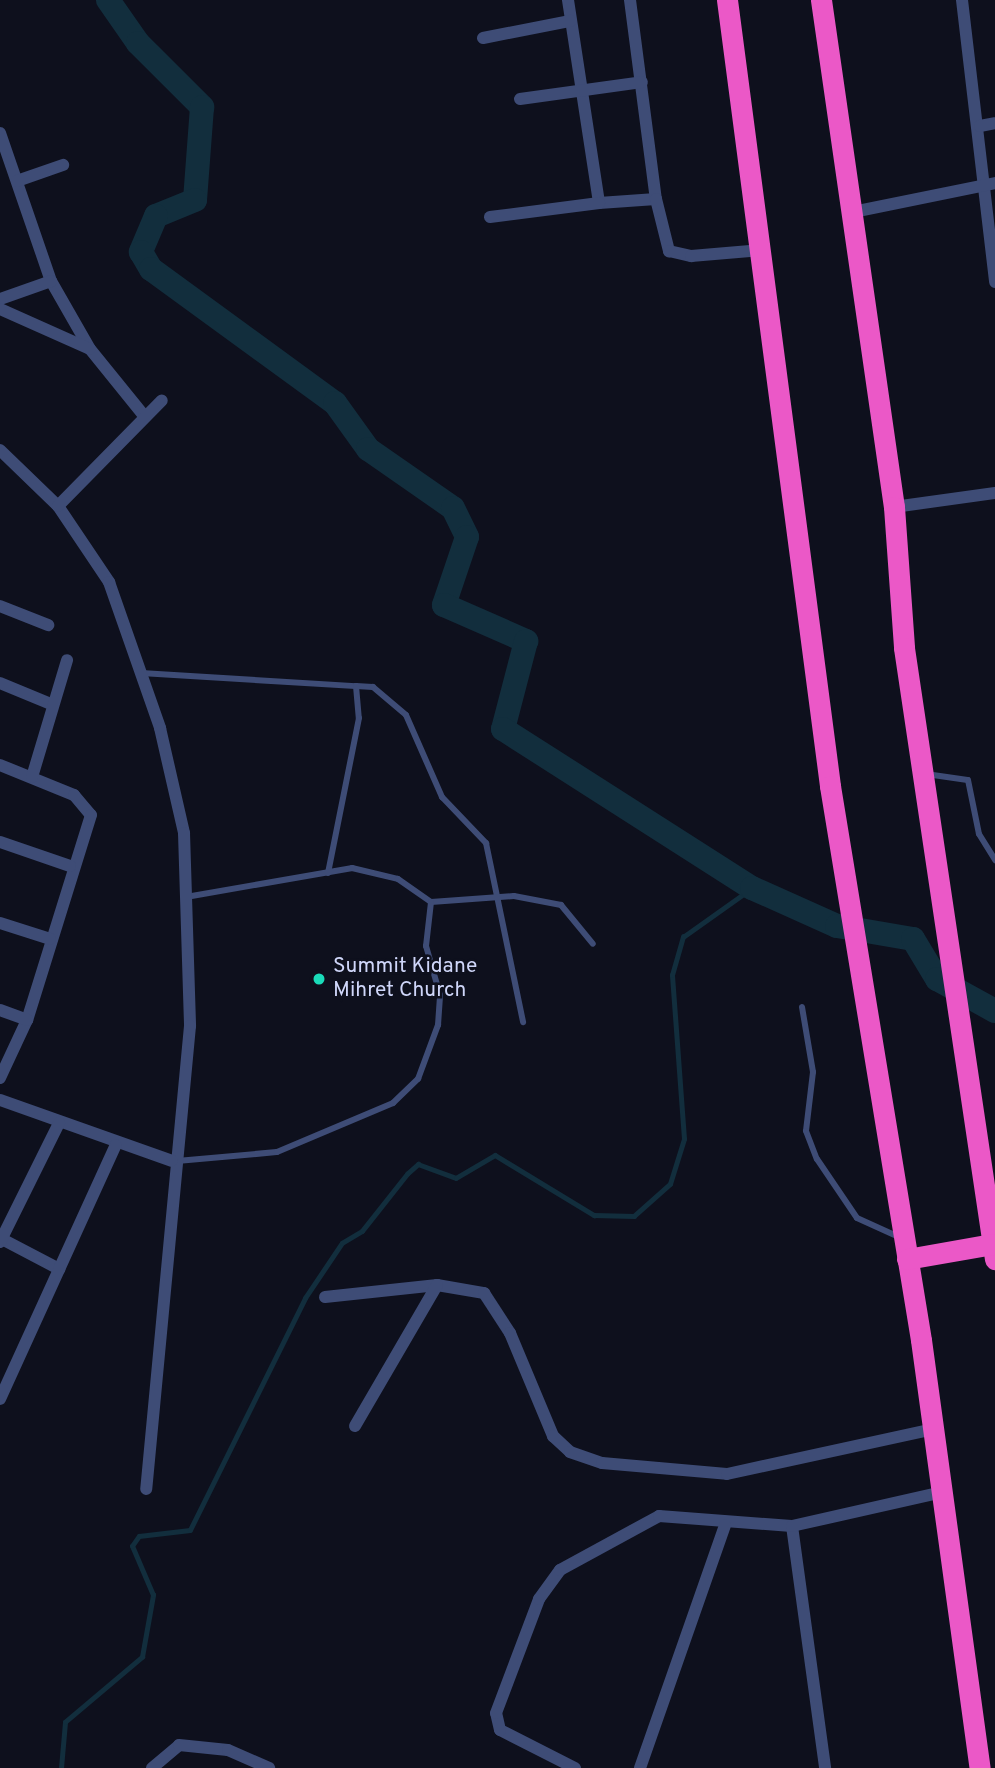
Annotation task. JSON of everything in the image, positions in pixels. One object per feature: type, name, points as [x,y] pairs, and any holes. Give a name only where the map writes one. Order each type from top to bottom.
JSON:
[{"type":"highway","points":[[727,0],[762,250],[830,786],[874,1076],[905,1250],[943,1492],[980,1768]]},
{"type":"highway","points":[[821,0],[894,507],[904,648],[993,1251],[905,1250]]},
{"type":"street","points":[[568,0],[599,203]]},
{"type":"street","points":[[630,0],[656,198],[669,251],[691,256],[762,250]]},
{"type":"street","points":[[962,0],[989,184],[995,282]]},
{"type":"street","points":[[483,38],[570,21]]},
{"type":"street","points":[[520,99],[642,82]]},
{"type":"street","points":[[980,126],[995,123]]},
{"type":"street","points":[[0,133],[51,281],[90,349],[145,417]]},
{"type":"street","points":[[17,181],[62,165]]},
{"type":"street","points":[[853,212],[989,184]]},
{"type":"street","points":[[490,218],[656,198]]},
{"type":"street","points":[[0,299],[51,281]]},
{"type":"street","points":[[0,309],[90,349]]},
{"type":"street","points":[[58,506],[162,400]]},
{"type":"street","points":[[0,450],[58,506],[109,582],[172,769],[184,832],[190,1026],[172,1161],[146,1489]]},
{"type":"street","points":[[894,507],[995,493]]},
{"type":"street","points":[[0,606],[48,625]]},
{"type":"street","points":[[32,777],[67,660]]},
{"type":"street","points":[[0,683],[53,705]]},
{"type":"street","points":[[0,765],[32,777],[88,805],[90,827],[71,866],[27,1020],[0,1078]]},
{"type":"street","points":[[0,842],[71,866]]},
{"type":"street","points":[[0,923],[50,939]]},
{"type":"street","points":[[0,1010],[27,1020]]},
{"type":"street","points":[[0,1100],[116,1146],[172,1161]]},
{"type":"street","points":[[59,1123],[1,1240],[59,1269]]},
{"type":"street","points":[[0,1399],[6,1373],[59,1269],[116,1146]]},
{"type":"street","points":[[355,1426],[437,1284]]},
{"type":"street","points":[[325,1297],[437,1284],[484,1293],[510,1333],[553,1436],[570,1452],[602,1463],[727,1474],[933,1429]]},
{"type":"street","points":[[575,1768],[500,1730],[496,1713],[539,1599],[560,1570],[659,1516],[724,1525],[792,1526],[943,1492]]},
{"type":"street","points":[[640,1768],[724,1525]]},
{"type":"street","points":[[792,1526],[825,1768]]},
{"type":"street","points":[[152,1768],[179,1745],[228,1750],[269,1768]]},
{"type":"lane","points":[[141,673],[373,687],[406,716],[442,797],[486,843],[500,899],[523,1022]]},
{"type":"lane","points":[[328,873],[359,719],[356,686]]},
{"type":"lane","points":[[924,774],[968,780],[979,834],[995,860]]},
{"type":"lane","points":[[187,897],[352,868],[381,873],[430,902],[536,897],[561,905],[593,944]]},
{"type":"lane","points":[[172,1161],[277,1153],[393,1103],[418,1079],[438,1025],[440,995],[426,946],[430,902]]},
{"type":"lane","points":[[802,1007],[813,1072],[806,1131],[817,1159],[858,1218],[905,1250]]},
{"type":"waterway","points":[[108,0],[138,43],[202,107],[195,200],[156,216],[141,252],[151,269],[335,403],[368,449],[453,508],[467,537],[444,605],[526,641],[503,729],[752,888],[837,926],[913,939],[937,979],[995,1011]]},
{"type":"waterway","points":[[61,1768],[65,1722],[142,1657],[153,1595],[132,1546],[139,1536],[190,1530],[305,1298],[342,1243],[362,1231],[407,1174],[418,1164],[456,1178],[495,1155],[594,1215],[634,1216],[670,1184],[684,1139],[672,975],[683,937],[752,888]]},
{"type":"place","name":"Summit Kidane Mihret Church","points":[[319,979]]}]
